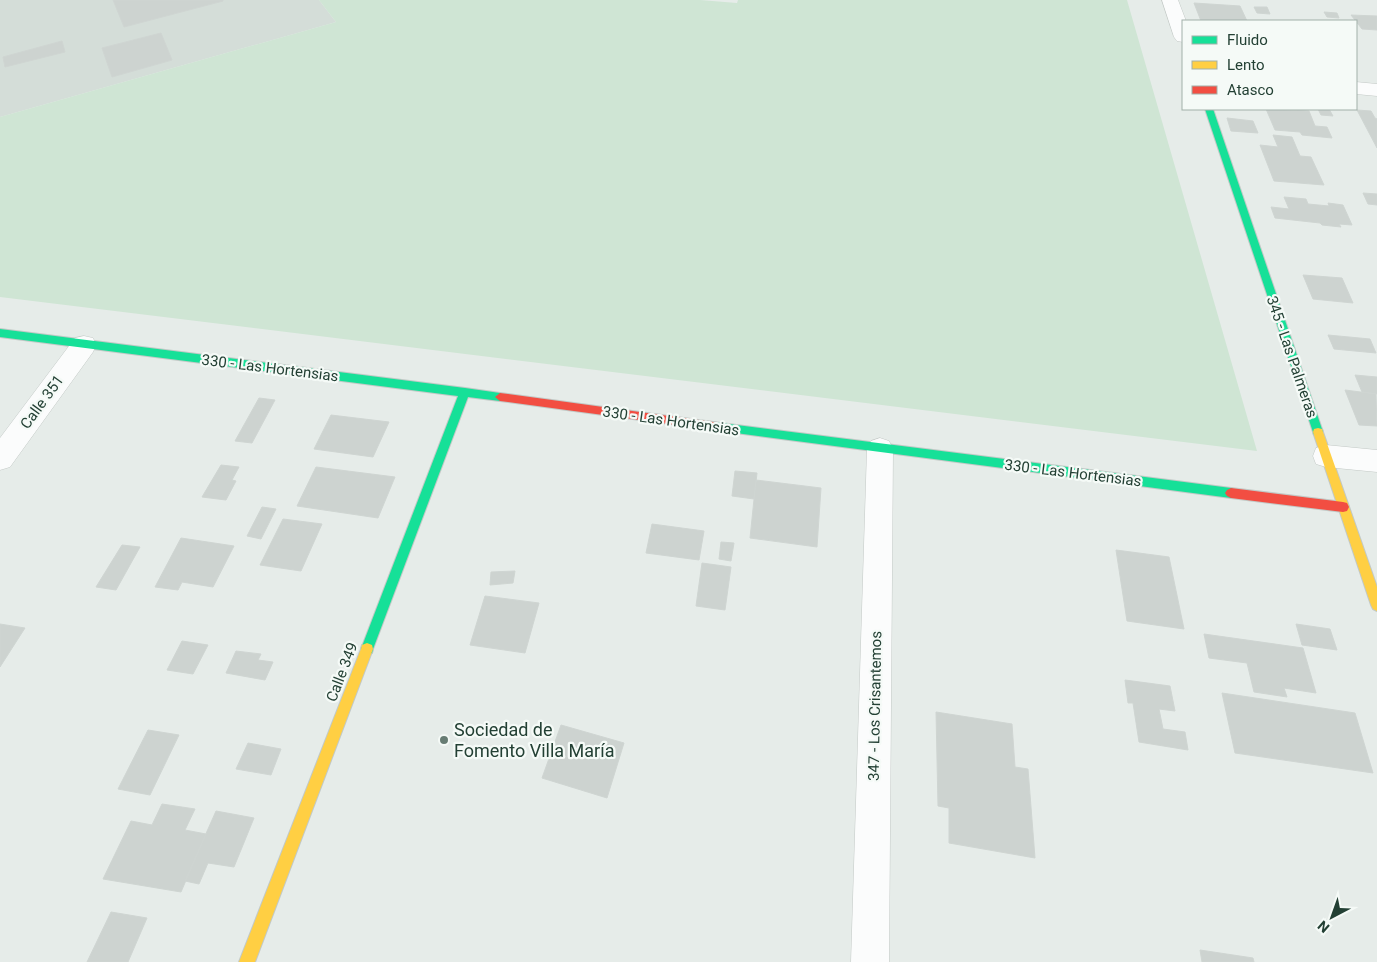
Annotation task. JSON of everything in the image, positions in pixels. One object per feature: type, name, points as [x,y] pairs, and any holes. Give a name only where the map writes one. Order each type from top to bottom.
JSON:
[{"type":"street","points":[[1170,0],[1182,34]]},
{"type":"street","points":[[1357,88],[1377,90]]},
{"type":"street","name":"345 - Las Palmeras","points":[[1209,110],[1377,605]]},
{"type":"street","name":"330 - Las Hortensias","points":[[0,333],[465,392],[880,449],[1343,507]]},
{"type":"street","name":"Calle 351","points":[[0,459],[84,345]]},
{"type":"street","name":"Calle 349","points":[[248,962],[465,392]]},
{"type":"street","name":"347 - Los Crisantemos","points":[[870,962],[880,449]]},
{"type":"street","points":[[1326,456],[1377,462]]},
{"type":"shaded area","points":[[0,0],[319,0],[336,22],[0,117]]},
{"type":"green space","points":[[319,0],[700,0],[737,3],[738,0],[1127,0],[1257,451],[0,297],[0,117],[336,22]]},
{"type":"building","points":[[113,0],[223,0],[223,1],[124,27]]},
{"type":"building","points":[[1194,3],[1240,6],[1247,20],[1201,20]]},
{"type":"building","points":[[1254,7],[1267,7],[1270,14],[1257,13]]},
{"type":"building","points":[[1324,12],[1337,13],[1339,18],[1327,17]]},
{"type":"building","points":[[1351,15],[1377,16],[1377,30],[1362,29],[1357,20]]},
{"type":"building","points":[[161,33],[172,60],[112,77],[102,48]]},
{"type":"building","points":[[62,41],[65,52],[5,67],[3,57]]},
{"type":"building","points":[[1266,110],[1309,111],[1315,126],[1327,127],[1332,138],[1302,135],[1300,132],[1275,130]]},
{"type":"building","points":[[1318,110],[1330,110],[1333,116],[1321,115]]},
{"type":"building","points":[[1357,110],[1371,111],[1377,119],[1377,148]]},
{"type":"building","points":[[1227,118],[1253,121],[1258,133],[1231,131]]},
{"type":"building","points":[[1273,135],[1292,137],[1300,156],[1311,157],[1324,185],[1274,181],[1260,145],[1278,147]]},
{"type":"building","points":[[1363,193],[1377,194],[1377,205],[1368,204]]},
{"type":"building","points":[[1284,197],[1306,199],[1308,204],[1329,206],[1328,203],[1343,205],[1352,225],[1339,224],[1341,227],[1275,218],[1271,207],[1289,209]]},
{"type":"building","points":[[1303,275],[1342,278],[1353,303],[1313,299]]},
{"type":"building","points":[[1328,335],[1370,339],[1376,353],[1334,349]]},
{"type":"building","points":[[1355,375],[1377,377],[1377,394],[1362,392]]},
{"type":"building","points":[[1345,390],[1376,394],[1377,426],[1359,425]]},
{"type":"building","points":[[259,398],[275,400],[252,443],[235,441]]},
{"type":"building","points":[[331,415],[389,422],[373,457],[314,449]]},
{"type":"building","points":[[221,465],[239,467],[232,480],[236,481],[226,500],[202,497]]},
{"type":"building","points":[[316,467],[395,477],[378,518],[297,506]]},
{"type":"building","points":[[735,471],[757,473],[754,499],[732,496]]},
{"type":"building","points":[[756,480],[821,488],[817,547],[750,538]]},
{"type":"building","points":[[262,507],[276,509],[261,539],[247,536]]},
{"type":"building","points":[[283,519],[322,524],[301,571],[260,565]]},
{"type":"building","points":[[652,524],[704,531],[699,560],[646,553]]},
{"type":"building","points":[[181,538],[234,546],[213,587],[182,582],[178,590],[155,587]]},
{"type":"building","points":[[721,542],[734,543],[731,561],[719,559]]},
{"type":"building","points":[[122,545],[140,547],[116,590],[96,587]]},
{"type":"building","points":[[1116,550],[1169,557],[1184,629],[1127,621]]},
{"type":"building","points":[[702,563],[731,567],[725,610],[696,606]]},
{"type":"building","points":[[515,571],[513,583],[490,585],[491,572]]},
{"type":"building","points":[[485,596],[539,603],[525,653],[470,645]]},
{"type":"building","points":[[0,624],[25,628],[0,667]]},
{"type":"building","points":[[1296,624],[1330,629],[1337,650],[1302,645]]},
{"type":"building","points":[[1204,634],[1303,648],[1316,693],[1284,688],[1287,697],[1254,692],[1247,663],[1209,658]]},
{"type":"building","points":[[182,641],[208,645],[193,674],[167,670]]},
{"type":"building","points":[[236,651],[261,654],[258,660],[273,662],[265,680],[226,673]]},
{"type":"building","points":[[1125,680],[1170,686],[1175,711],[1159,709],[1163,729],[1185,732],[1188,750],[1139,742],[1133,703],[1128,703]]},
{"type":"building","points":[[1222,693],[1355,713],[1373,773],[1235,753]]},
{"type":"building","points":[[936,712],[1012,724],[1015,767],[1028,769],[1035,858],[949,843],[949,808],[938,806]]},
{"type":"building","points":[[561,725],[624,743],[607,798],[542,778]]},
{"type":"building","points":[[148,730],[179,735],[150,795],[118,789]]},
{"type":"building","points":[[248,743],[281,749],[271,775],[236,769]]},
{"type":"building","points":[[162,804],[195,809],[185,830],[206,834],[181,892],[103,879],[131,821],[152,825]]},
{"type":"building","points":[[216,811],[254,818],[234,867],[208,863],[199,884],[185,881]]},
{"type":"building","points":[[111,912],[147,918],[128,962],[87,962]]},
{"type":"building","points":[[1200,950],[1253,958],[1254,962],[1202,962]]},
{"type":"traffic: fast","points":[[1209,110],[1318,432]]},
{"type":"traffic: fast","points":[[0,333],[500,397]]},
{"type":"traffic: fast","points":[[367,649],[465,392]]},
{"type":"traffic: fast","points":[[713,426],[1231,493]]},
{"type":"traffic: slow","points":[[1318,432],[1377,605]]},
{"type":"traffic: slow","points":[[247,962],[367,649]]},
{"type":"traffic: jam","points":[[500,397],[713,426]]},
{"type":"traffic: jam","points":[[1231,493],[1343,507]]},
{"type":"place","name":"Sociedad de Fomento Villa María","points":[[444,740]]}]
